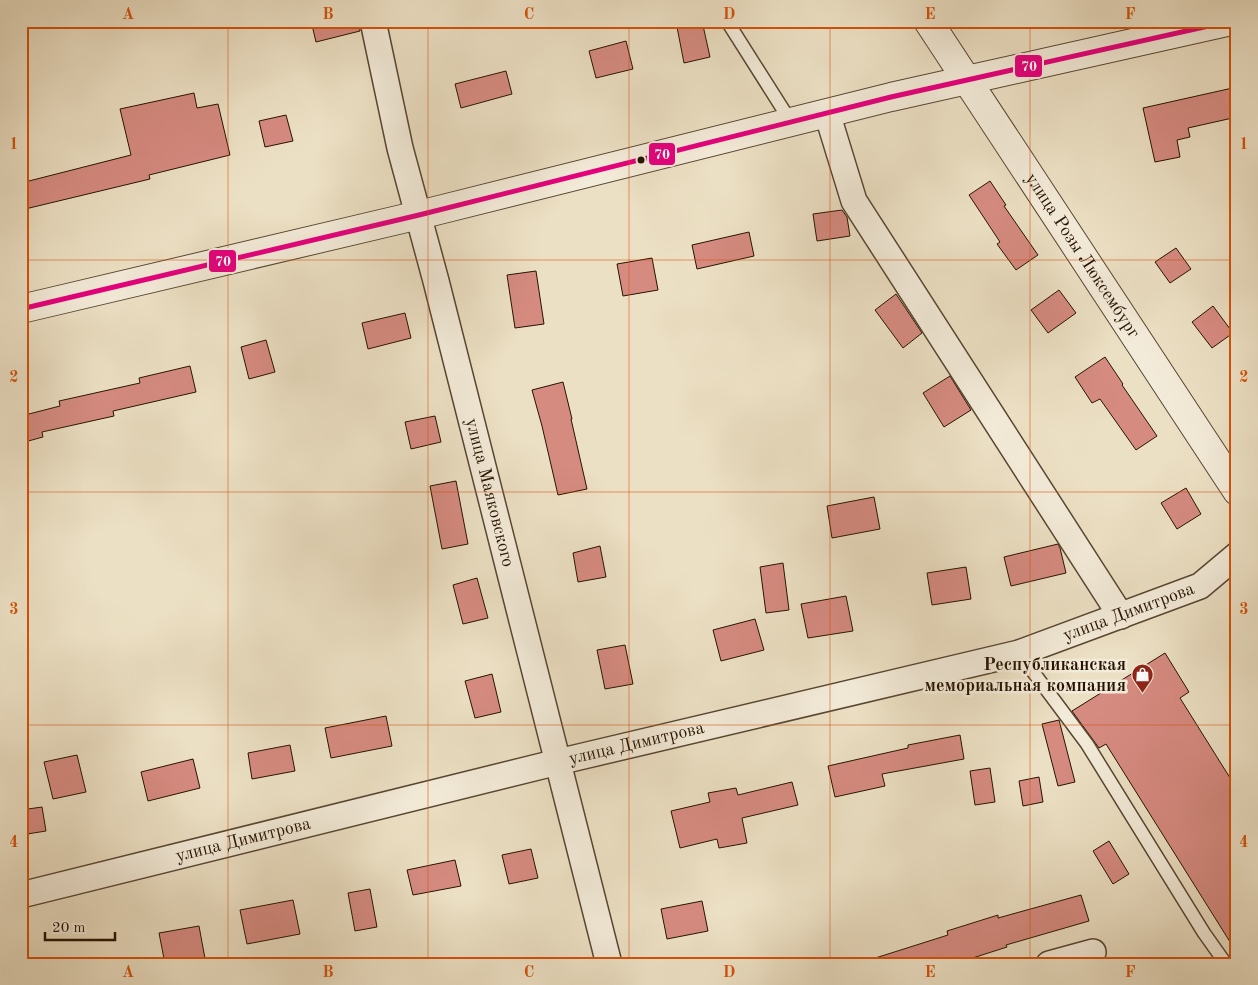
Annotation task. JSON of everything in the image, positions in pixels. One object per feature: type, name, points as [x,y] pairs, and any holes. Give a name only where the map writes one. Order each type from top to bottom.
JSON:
[{"type":"street","name":"улица Маяковского","points":[[373,21],[400,148],[419,215],[609,964]]},
{"type":"street","name":"улица Розы Люксембург","points":[[928,21],[1237,490]]},
{"type":"street","points":[[21,310],[419,215],[827,113],[1231,21]]},
{"type":"street","points":[[827,113],[854,201],[1120,616]]},
{"type":"street","name":"улица Димитрова","points":[[21,895],[558,762],[1019,653],[1200,586],[1237,555]]},
{"type":"street","points":[[1049,964],[1094,952]]},
{"type":"lane","points":[[727,21],[791,122]]},
{"type":"lane","points":[[1019,653],[1087,744],[1204,933],[1226,964]]},
{"type":"building","points":[[311,21],[359,21],[360,31],[316,42]]},
{"type":"building","points":[[702,21],[710,57],[684,63],[677,27]]},
{"type":"building","points":[[626,41],[633,69],[596,78],[589,51]]},
{"type":"building","points":[[506,71],[512,94],[461,108],[455,84]]},
{"type":"building","points":[[1237,87],[1237,117],[1188,128],[1190,137],[1177,140],[1180,157],[1155,162],[1143,108]]},
{"type":"building","points":[[194,93],[197,108],[218,104],[230,155],[149,175],[150,179],[21,210],[21,183],[131,155],[120,109]]},
{"type":"building","points":[[286,115],[293,141],[265,147],[259,121]]},
{"type":"building","points":[[990,181],[1006,205],[1004,206],[1038,255],[1016,270],[997,244],[1000,242],[969,195]]},
{"type":"building","points":[[842,210],[847,217],[850,236],[817,241],[813,214]]},
{"type":"building","points":[[749,232],[754,256],[697,269],[692,245]]},
{"type":"building","points":[[1176,248],[1191,269],[1170,283],[1155,262]]},
{"type":"building","points":[[652,258],[658,290],[623,296],[617,264]]},
{"type":"building","points":[[536,271],[544,324],[515,328],[507,275]]},
{"type":"building","points":[[1059,290],[1076,313],[1048,333],[1031,310]]},
{"type":"building","points":[[896,294],[922,333],[903,348],[875,310]]},
{"type":"building","points":[[1213,306],[1233,333],[1212,348],[1192,322]]},
{"type":"building","points":[[405,313],[411,338],[368,349],[362,323]]},
{"type":"building","points":[[266,340],[275,372],[249,379],[241,347]]},
{"type":"building","points":[[1105,357],[1157,436],[1136,450],[1100,399],[1092,403],[1075,377]]},
{"type":"building","points":[[190,366],[196,392],[113,411],[114,416],[42,432],[43,437],[21,443],[21,416],[60,406],[59,401],[140,383],[139,378]]},
{"type":"building","points":[[950,376],[971,410],[944,427],[923,393]]},
{"type":"building","points":[[563,382],[587,489],[558,495],[532,390]]},
{"type":"building","points":[[435,416],[441,442],[411,449],[405,422]]},
{"type":"building","points":[[456,481],[468,544],[442,549],[430,486]]},
{"type":"building","points":[[1186,488],[1201,514],[1177,529],[1161,503]]},
{"type":"building","points":[[874,497],[880,529],[832,538],[827,506]]},
{"type":"building","points":[[1058,544],[1066,573],[1011,586],[1004,557]]},
{"type":"building","points":[[600,546],[606,577],[578,582],[573,553]]},
{"type":"building","points":[[783,563],[789,610],[766,613],[760,567]]},
{"type":"building","points":[[966,567],[971,599],[932,605],[927,573]]},
{"type":"building","points":[[477,578],[488,618],[463,624],[453,585]]},
{"type":"building","points":[[846,596],[853,631],[808,638],[801,604]]},
{"type":"building","points":[[755,619],[764,650],[721,661],[713,630]]},
{"type":"building","points":[[625,645],[633,684],[605,689],[597,650]]},
{"type":"building","points":[[1165,653],[1189,692],[1180,698],[1237,789],[1237,953],[1106,744],[1099,748],[1072,711]]},
{"type":"building","points":[[492,674],[501,712],[475,718],[465,681]]},
{"type":"building","points":[[386,716],[392,746],[331,758],[325,728]]},
{"type":"building","points":[[1059,720],[1075,782],[1058,786],[1042,724]]},
{"type":"building","points":[[960,735],[964,759],[882,774],[885,786],[835,797],[828,766],[908,748],[908,745]]},
{"type":"building","points":[[290,745],[295,771],[252,779],[248,753]]},
{"type":"building","points":[[77,755],[86,792],[53,799],[44,762]]},
{"type":"building","points":[[193,759],[200,788],[148,801],[141,772]]},
{"type":"building","points":[[990,768],[995,802],[975,805],[970,771]]},
{"type":"building","points":[[1039,777],[1043,802],[1023,806],[1019,781]]},
{"type":"building","points":[[792,782],[798,805],[742,818],[747,843],[719,848],[717,839],[680,848],[671,811],[710,802],[708,793],[736,788],[738,795]]},
{"type":"building","points":[[42,807],[46,831],[21,835],[21,810]]},
{"type":"building","points":[[1109,841],[1129,874],[1113,884],[1093,851]]},
{"type":"building","points":[[531,849],[538,878],[509,884],[502,855]]},
{"type":"building","points":[[455,860],[461,886],[413,895],[407,870]]},
{"type":"building","points":[[370,889],[377,927],[355,931],[348,893]]},
{"type":"building","points":[[1081,895],[1089,921],[1006,945],[1007,947],[954,964],[869,964],[869,960],[948,935],[947,931],[998,915],[998,918]]},
{"type":"building","points":[[293,900],[300,934],[247,944],[240,910]]},
{"type":"building","points":[[702,901],[708,931],[667,939],[661,909]]},
{"type":"building","points":[[199,926],[206,964],[165,964],[159,933]]},
{"type":"transit line","name":"70","points":[[21,309],[419,215],[891,97],[1231,21]]},
{"type":"place","name":"Республиканская мемориальная компания","points":[[1142,694]]}]
